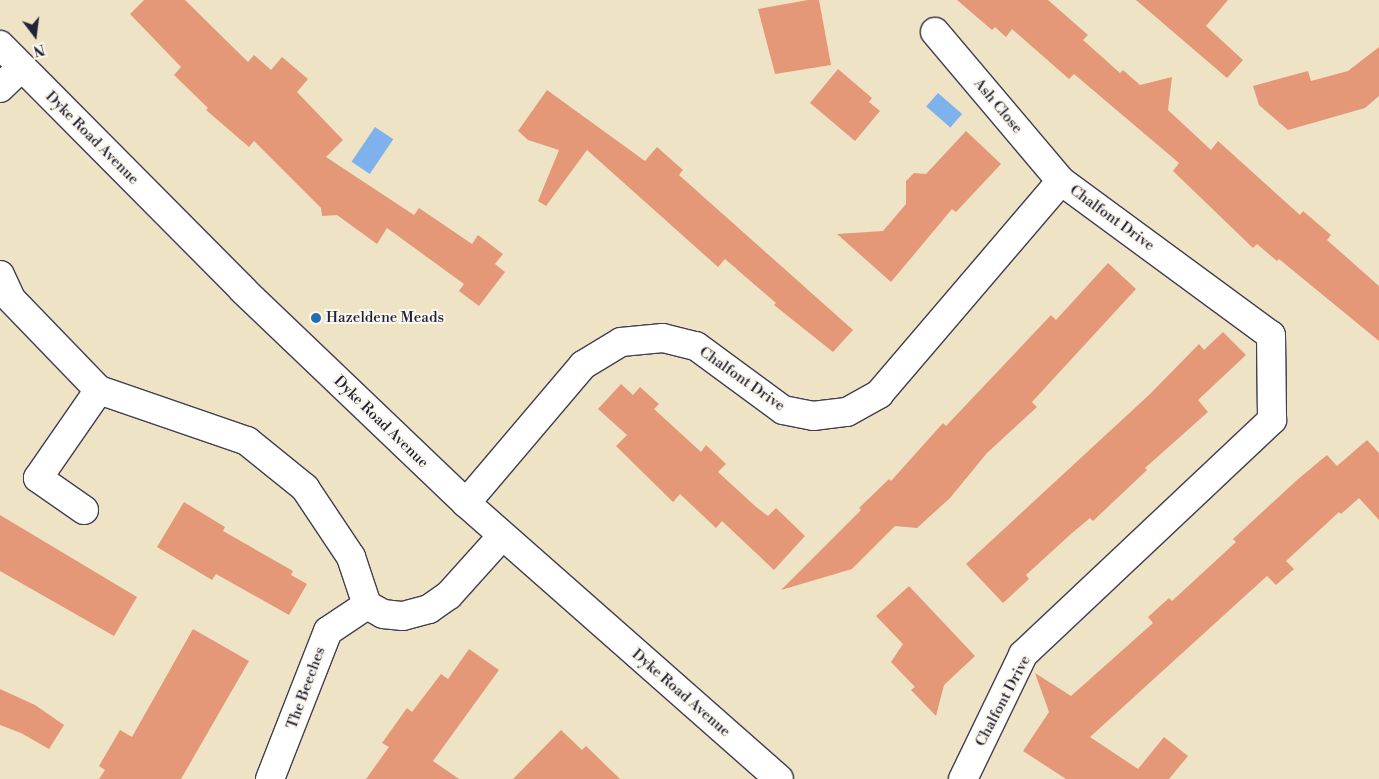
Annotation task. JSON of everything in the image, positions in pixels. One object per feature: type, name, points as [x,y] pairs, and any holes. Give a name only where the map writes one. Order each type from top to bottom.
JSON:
[{"type":"street","name":"Ash Close","points":[[935,32],[1061,181]]},
{"type":"street","name":"Dyke Road Avenue","points":[[0,45],[243,290],[466,503],[779,779]]},
{"type":"street","points":[[0,88],[21,68]]},
{"type":"street","name":"Chalfont Drive","points":[[466,503],[583,365],[621,342],[663,338],[696,346],[783,410],[813,416],[847,412],[879,394],[1061,181],[1271,335],[1272,420],[1023,655],[962,779]]},
{"type":"street","points":[[0,274],[11,300],[99,390],[247,441],[305,488],[351,557],[367,605],[383,614],[403,616],[430,610],[449,595],[502,536]]},
{"type":"street","points":[[84,510],[38,478],[99,390]]},
{"type":"street","name":"The Beeches","points":[[270,779],[328,630],[367,605]]},
{"type":"water","points":[[938,93],[962,114],[950,128],[926,107]]},
{"type":"water","points":[[375,127],[393,139],[370,174],[352,162]]},
{"type":"building","points":[[144,0],[185,0],[248,62],[254,55],[271,70],[282,57],[308,79],[297,92],[343,140],[326,157],[414,215],[419,208],[472,244],[478,235],[503,254],[495,264],[505,272],[479,306],[459,291],[464,284],[387,228],[377,244],[337,215],[322,216],[321,208],[254,141],[249,147],[206,110],[208,108],[174,75],[181,67],[130,14]]},
{"type":"building","points":[[808,0],[819,0],[831,65],[775,74],[758,9]]},
{"type":"building","points":[[957,0],[1048,0],[1088,35],[1083,40],[1120,73],[1123,70],[1140,85],[1172,77],[1168,110],[1211,150],[1218,141],[1300,215],[1303,211],[1331,235],[1327,240],[1379,286],[1379,341],[1279,259],[1277,261],[1257,244],[1253,248],[1173,171],[1179,163],[1074,74],[1069,79],[1012,29],[1006,37],[995,27],[992,30]]},
{"type":"building","points":[[1136,0],[1228,0],[1206,26],[1243,60],[1227,78]]},
{"type":"building","points":[[1379,47],[1379,96],[1365,108],[1288,130],[1259,105],[1253,86],[1308,71],[1311,81],[1348,71]]},
{"type":"building","points":[[838,69],[872,98],[869,102],[880,111],[855,141],[810,103]]},
{"type":"building","points":[[547,90],[645,161],[657,147],[683,170],[679,175],[853,330],[833,352],[774,305],[776,303],[725,259],[718,267],[587,150],[546,206],[538,201],[559,150],[528,140],[518,131]]},
{"type":"building","points":[[966,131],[1001,164],[956,212],[952,209],[891,282],[837,234],[883,231],[906,204],[906,181],[914,173],[926,174]]},
{"type":"building","points":[[1108,263],[1136,289],[1032,402],[1037,407],[987,453],[950,498],[917,528],[895,526],[852,569],[781,590],[861,510],[859,508],[889,479],[891,481],[943,423],[946,426],[1051,315],[1056,320]]},
{"type":"building","points":[[1223,332],[1246,355],[1198,400],[1208,412],[1145,468],[1147,470],[1093,521],[1090,518],[1026,575],[1029,579],[1003,603],[966,564],[1150,394],[1199,344],[1204,350]]},
{"type":"building","points":[[621,384],[633,395],[640,387],[659,404],[654,409],[701,452],[706,445],[726,464],[718,472],[755,506],[768,516],[776,508],[805,536],[774,570],[722,521],[716,528],[680,494],[673,502],[616,446],[627,435],[598,409]]},
{"type":"building","points":[[1367,440],[1379,453],[1379,520],[1359,498],[1341,514],[1339,512],[1286,561],[1294,569],[1276,585],[1267,576],[1090,737],[1138,769],[1164,737],[1188,756],[1169,779],[1066,779],[1023,751],[1049,712],[1035,673],[1071,696],[1153,623],[1148,617],[1169,598],[1172,601],[1236,542],[1233,539],[1297,480],[1327,455],[1337,466]]},
{"type":"building","points":[[184,502],[225,527],[223,531],[293,571],[291,575],[307,584],[289,615],[216,574],[212,580],[157,547]]},
{"type":"building","points":[[0,515],[137,597],[114,636],[0,571]]},
{"type":"building","points":[[909,586],[975,656],[944,685],[936,716],[911,690],[915,687],[891,662],[903,644],[876,616]]},
{"type":"building","points":[[193,629],[249,661],[181,779],[99,779],[105,770],[99,766],[120,730],[132,737]]},
{"type":"building","points":[[469,649],[499,670],[433,761],[459,779],[366,779],[389,747],[382,743],[407,708],[412,712],[441,674],[448,679]]},
{"type":"building","points":[[0,689],[35,705],[64,725],[49,749],[21,733],[0,725]]},
{"type":"building","points":[[561,730],[582,750],[586,746],[620,779],[513,779]]},
{"type":"place","name":"Hazeldene Meads","points":[[316,318]]}]
